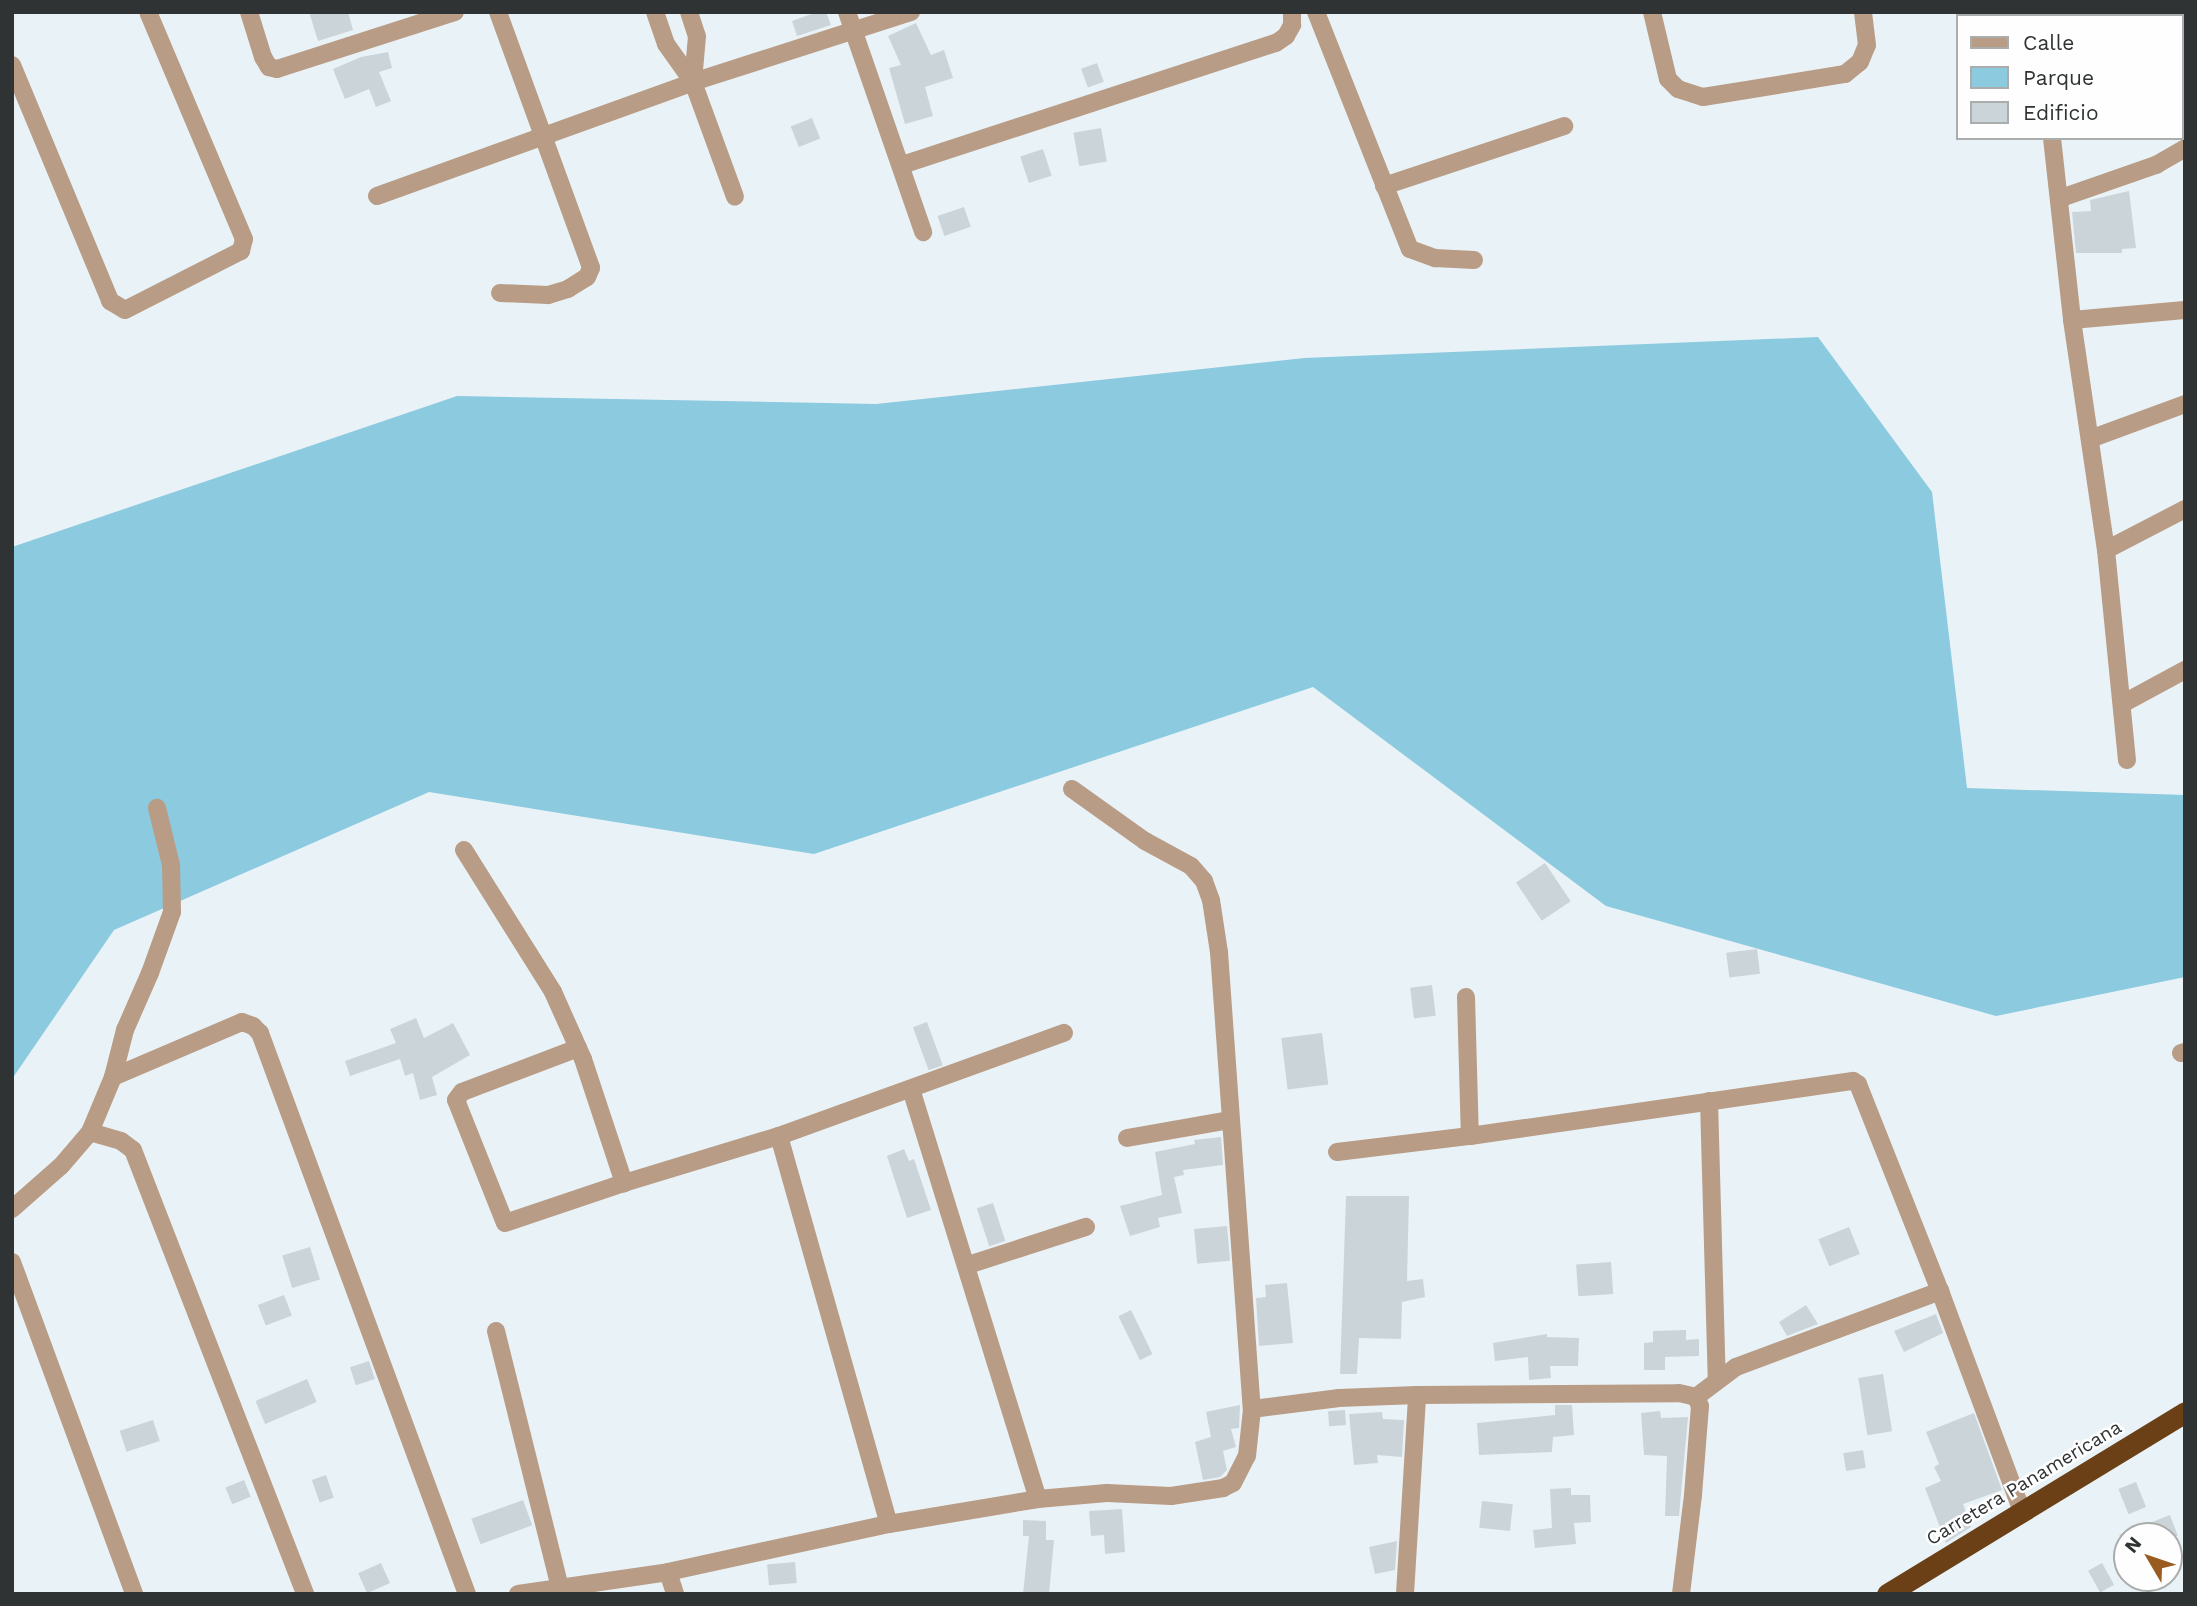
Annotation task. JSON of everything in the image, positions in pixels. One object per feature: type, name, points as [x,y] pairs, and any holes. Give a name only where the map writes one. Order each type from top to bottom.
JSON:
[{"type":"highway","name":"Carretera Panamericana","points":[[1887,1594],[2185,1412]]},
{"type":"street","points":[[12,65],[110,302],[125,310],[241,251],[244,239],[148,12]]},
{"type":"street","points":[[249,12],[263,57],[269,66],[277,69],[454,12]]},
{"type":"street","points":[[498,12],[546,137],[591,268],[587,277],[568,289],[548,295],[500,293]]},
{"type":"street","points":[[655,12],[666,44],[693,82],[735,197]]},
{"type":"street","points":[[689,12],[697,36],[693,82]]},
{"type":"street","points":[[848,12],[923,232]]},
{"type":"street","points":[[377,196],[693,82],[911,12]]},
{"type":"street","points":[[902,165],[1276,43],[1292,25],[1292,12]]},
{"type":"street","points":[[1316,12],[1410,249],[1435,258],[1474,260]]},
{"type":"street","points":[[1652,12],[1668,79],[1678,89],[1703,97],[1845,74],[1860,62],[1867,45],[1863,12]]},
{"type":"street","points":[[1384,186],[1564,126]]},
{"type":"street","points":[[2052,140],[2061,198],[2071,320],[2106,550],[2127,760]]},
{"type":"street","points":[[2061,198],[2156,165],[2185,148]]},
{"type":"street","points":[[2071,320],[2185,310]]},
{"type":"street","points":[[2090,439],[2185,404]]},
{"type":"street","points":[[2106,550],[2185,509]]},
{"type":"street","points":[[2122,704],[2185,670]]},
{"type":"street","points":[[519,1594],[668,1572],[889,1524],[1038,1499],[1107,1493],[1171,1496],[1223,1488],[1233,1483],[1247,1456],[1252,1409],[1218,943],[1211,900],[1203,881],[1191,866],[1145,841],[1072,789]]},
{"type":"street","points":[[12,1209],[61,1166],[90,1132],[113,1077],[125,1030],[150,973],[172,912],[171,865],[157,808]]},
{"type":"street","points":[[464,850],[538,965],[578,1048],[624,1183]]},
{"type":"street","points":[[1466,997],[1470,1136]]},
{"type":"street","points":[[113,1077],[242,1022],[253,1026],[260,1033],[467,1594]]},
{"type":"street","points":[[578,1048],[462,1093],[456,1100],[505,1223],[624,1183],[779,1136],[1064,1033]]},
{"type":"street","points":[[1337,1152],[1470,1136],[1847,1081],[1858,1084],[1940,1290],[2022,1511]]},
{"type":"street","points":[[911,1089],[968,1265],[1038,1499]]},
{"type":"street","points":[[1709,1101],[1717,1380]]},
{"type":"street","points":[[1127,1138],[1230,1120]]},
{"type":"street","points":[[90,1132],[121,1141],[133,1150],[306,1594]]},
{"type":"street","points":[[779,1136],[889,1524]]},
{"type":"street","points":[[968,1265],[1086,1227]]},
{"type":"street","points":[[12,1262],[135,1594]]},
{"type":"street","points":[[1696,1397],[1736,1367],[1940,1290]]},
{"type":"street","points":[[496,1331],[560,1588]]},
{"type":"street","points":[[1252,1409],[1339,1398],[1417,1395],[1679,1393],[1696,1397]]},
{"type":"street","points":[[1405,1594],[1417,1395]]},
{"type":"street","points":[[1681,1594],[1700,1406],[1696,1397]]},
{"type":"street","points":[[668,1572],[675,1594]]},
{"type":"green space","points":[[1818,337],[1932,492],[1967,788],[2185,795],[2185,977],[1996,1016],[1606,906],[1313,687],[814,854],[429,792],[114,930],[12,1079],[12,547],[457,396],[876,404],[1304,358]]},
{"type":"building","points":[[309,12],[348,12],[353,30],[318,41]]},
{"type":"building","points":[[817,12],[826,12],[831,25],[797,36],[792,21]]},
{"type":"building","points":[[916,23],[931,55],[944,50],[953,78],[925,87],[933,116],[905,124],[889,68],[901,65],[888,36]]},
{"type":"building","points":[[388,52],[392,68],[379,72],[391,101],[376,107],[369,89],[345,99],[333,69],[361,57]]},
{"type":"building","points":[[1097,63],[1104,82],[1088,88],[1081,69]]},
{"type":"building","points":[[812,118],[820,138],[799,147],[791,127]]},
{"type":"building","points":[[1101,128],[1107,161],[1079,166],[1073,133]]},
{"type":"building","points":[[1043,149],[1052,176],[1029,183],[1020,156]]},
{"type":"building","points":[[2129,191],[2136,248],[2122,249],[2122,253],[2076,253],[2072,212],[2091,211],[2090,200]]},
{"type":"building","points":[[964,207],[971,227],[944,236],[938,216]]},
{"type":"building","points":[[1545,863],[1571,901],[1542,921],[1516,883]]},
{"type":"building","points":[[1757,949],[1760,974],[1729,978],[1726,953]]},
{"type":"building","points":[[1432,985],[1436,1016],[1414,1018],[1410,988]]},
{"type":"building","points":[[416,1018],[424,1038],[453,1023],[470,1055],[432,1077],[437,1095],[420,1100],[413,1073],[405,1076],[400,1059],[350,1076],[345,1061],[396,1043],[390,1029]]},
{"type":"building","points":[[927,1022],[943,1065],[929,1070],[913,1027]]},
{"type":"building","points":[[1322,1033],[1328,1085],[1288,1090],[1281,1038]]},
{"type":"building","points":[[1221,1137],[1223,1165],[1183,1170],[1184,1175],[1174,1177],[1182,1213],[1158,1218],[1160,1227],[1130,1236],[1120,1206],[1162,1195],[1155,1152],[1195,1144],[1194,1140]]},
{"type":"building","points":[[904,1149],[909,1161],[914,1159],[931,1210],[907,1218],[887,1156]]},
{"type":"building","points":[[1346,1196],[1409,1196],[1407,1281],[1423,1279],[1425,1297],[1402,1302],[1401,1339],[1359,1338],[1357,1374],[1340,1374]]},
{"type":"building","points":[[993,1203],[1005,1241],[989,1246],[977,1208]]},
{"type":"building","points":[[1227,1226],[1230,1261],[1197,1264],[1194,1229]]},
{"type":"building","points":[[1849,1227],[1860,1254],[1829,1266],[1818,1239]]},
{"type":"building","points":[[310,1247],[320,1280],[292,1288],[282,1255]]},
{"type":"building","points":[[1611,1262],[1613,1294],[1578,1296],[1576,1264]]},
{"type":"building","points":[[1287,1283],[1293,1343],[1259,1346],[1256,1298],[1266,1297],[1265,1285]]},
{"type":"building","points":[[284,1295],[292,1316],[266,1326],[258,1305]]},
{"type":"building","points":[[1806,1305],[1818,1324],[1787,1336],[1779,1322]]},
{"type":"building","points":[[1131,1310],[1152,1354],[1140,1360],[1118,1316]]},
{"type":"building","points":[[1936,1314],[1943,1333],[1904,1352],[1894,1331]]},
{"type":"building","points":[[1686,1330],[1686,1340],[1699,1339],[1699,1356],[1665,1357],[1665,1370],[1644,1370],[1644,1343],[1653,1342],[1653,1331]]},
{"type":"building","points":[[1547,1334],[1547,1337],[1579,1338],[1578,1366],[1550,1366],[1551,1378],[1529,1380],[1528,1357],[1495,1361],[1493,1343]]},
{"type":"building","points":[[369,1361],[375,1379],[356,1385],[350,1367]]},
{"type":"building","points":[[1883,1374],[1892,1431],[1867,1435],[1858,1378]]},
{"type":"building","points":[[307,1379],[317,1402],[265,1424],[255,1401]]},
{"type":"building","points":[[1240,1405],[1239,1428],[1231,1429],[1236,1447],[1223,1451],[1227,1470],[1220,1477],[1203,1480],[1195,1442],[1211,1437],[1206,1412]]},
{"type":"building","points":[[1555,1405],[1572,1405],[1574,1435],[1553,1437],[1552,1452],[1479,1455],[1477,1423],[1555,1415]]},
{"type":"building","points":[[1345,1410],[1346,1425],[1329,1426],[1328,1411]]},
{"type":"building","points":[[1660,1411],[1661,1418],[1688,1417],[1679,1516],[1665,1516],[1667,1456],[1644,1455],[1641,1413]]},
{"type":"building","points":[[1382,1412],[1383,1419],[1404,1420],[1402,1457],[1377,1455],[1378,1463],[1354,1465],[1349,1414]]},
{"type":"building","points":[[1974,1413],[2002,1490],[1963,1504],[1971,1527],[1946,1543],[1925,1488],[1941,1481],[1934,1467],[1939,1464],[1926,1432]]},
{"type":"building","points":[[153,1420],[160,1441],[127,1452],[120,1431]]},
{"type":"building","points":[[1863,1450],[1866,1468],[1846,1471],[1843,1453]]},
{"type":"building","points":[[326,1475],[334,1498],[320,1503],[312,1480]]},
{"type":"building","points":[[244,1480],[251,1497],[232,1504],[225,1487]]},
{"type":"building","points":[[2136,1482],[2146,1507],[2128,1514],[2118,1489]]},
{"type":"building","points":[[1571,1488],[1571,1495],[1590,1495],[1591,1522],[1574,1523],[1576,1544],[1535,1548],[1533,1530],[1552,1528],[1550,1489]]},
{"type":"building","points":[[523,1500],[532,1525],[481,1544],[471,1519]]},
{"type":"building","points":[[1482,1501],[1513,1504],[1510,1531],[1479,1528]]},
{"type":"building","points":[[1122,1509],[1125,1552],[1105,1554],[1104,1535],[1091,1536],[1089,1511]]},
{"type":"building","points":[[2170,1515],[2173,1522],[2152,1522]]},
{"type":"building","points":[[1023,1520],[1046,1521],[1046,1540],[1054,1540],[1049,1594],[1023,1594],[1029,1536],[1023,1536]]},
{"type":"building","points":[[1397,1541],[1395,1570],[1375,1574],[1369,1547]]},
{"type":"building","points":[[795,1562],[797,1583],[769,1585],[767,1564]]},
{"type":"building","points":[[381,1563],[390,1583],[367,1593],[358,1573]]},
{"type":"building","points":[[2102,1563],[2113,1585],[2100,1593],[2088,1571]]}]
